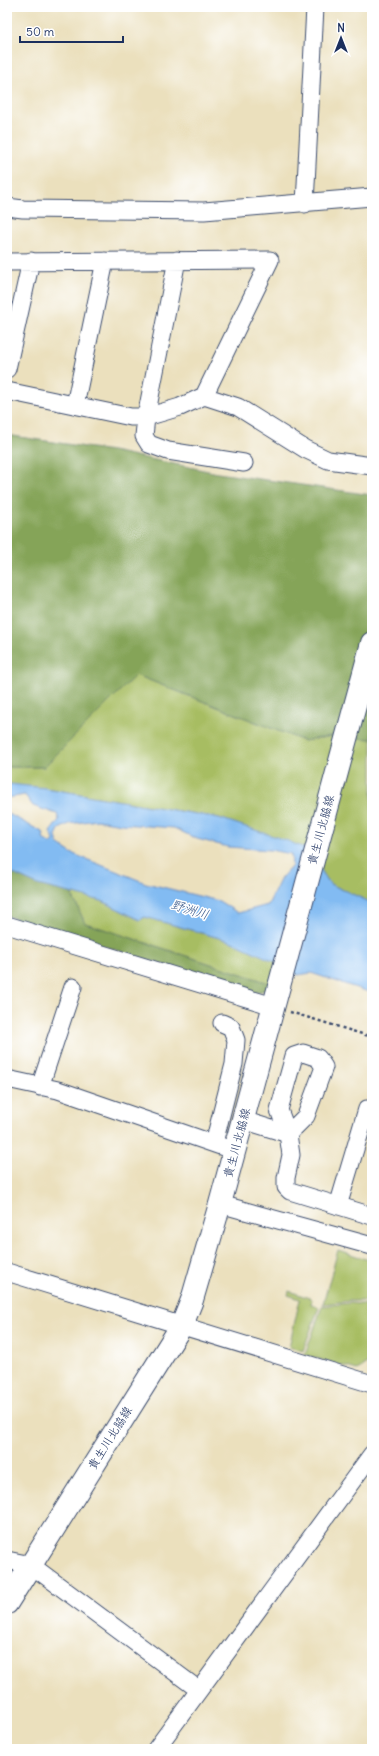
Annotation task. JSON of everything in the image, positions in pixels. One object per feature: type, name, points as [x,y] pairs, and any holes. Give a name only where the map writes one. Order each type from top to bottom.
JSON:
[{"type":"main road","name":"貴生川北脇線","points":[[7,1603],[182,1325],[192,1300],[235,1151],[372,642]]},
{"type":"street","points":[[305,204],[315,7]]},
{"type":"street","points":[[7,207],[23,209],[204,211],[305,204],[372,197]]},
{"type":"street","points":[[176,260],[146,417],[144,436],[149,444],[168,451],[244,463]]},
{"type":"street","points":[[7,262],[270,260],[204,396],[180,407],[146,417],[131,417],[7,391]]},
{"type":"street","points":[[7,369],[31,261]]},
{"type":"street","points":[[75,405],[105,261]]},
{"type":"street","points":[[204,396],[238,407],[305,449],[328,460],[372,466]]},
{"type":"street","points":[[7,925],[276,998]]},
{"type":"street","points":[[40,1087],[73,987]]},
{"type":"street","points":[[214,1144],[234,1064],[236,1040],[231,1027],[222,1023]]},
{"type":"street","points":[[7,1079],[58,1090],[235,1151]]},
{"type":"street","points":[[338,1206],[367,1109],[372,1110]]},
{"type":"street","points":[[243,1120],[288,1134],[291,1155],[286,1178],[286,1187],[290,1191],[372,1216]]},
{"type":"street","points":[[220,1204],[372,1246]]},
{"type":"street","points":[[7,1272],[372,1384]]},
{"type":"street","points":[[156,1749],[372,1454]]},
{"type":"street","points":[[7,1560],[31,1565],[199,1690]]},
{"type":"path","points":[[276,998],[372,1037]]},
{"type":"green space","points":[[7,435],[112,451],[218,473],[372,495],[372,739],[332,736],[304,741],[136,675],[44,767],[7,767]]},
{"type":"green space","points":[[136,675],[304,741],[332,736],[372,739],[372,903],[330,884],[308,850],[219,818],[45,788],[7,785],[7,767],[44,767]]},
{"type":"green space","points":[[7,871],[38,885],[71,893],[85,923],[272,984],[266,990],[254,993],[7,916]]},
{"type":"green space","points":[[71,893],[102,901],[140,920],[145,917],[230,941],[278,963],[272,984],[85,923]]},
{"type":"green space","points":[[338,1250],[372,1261],[372,1301],[350,1301],[323,1304]]},
{"type":"green space","points":[[289,1291],[312,1299],[311,1304],[319,1307],[303,1351],[289,1347],[300,1299],[288,1295]]},
{"type":"green space","points":[[350,1303],[372,1305],[372,1361],[357,1370],[305,1355],[322,1306]]},
{"type":"water","name":"野洲川","points":[[10,784],[45,788],[219,818],[288,841],[308,850],[330,884],[372,903],[372,993],[311,973],[298,975],[278,963],[230,941],[145,917],[140,920],[102,901],[38,885],[7,871],[7,813],[44,833],[43,839],[51,844],[54,840],[50,832],[59,820],[57,814],[33,806],[25,795],[7,798],[7,785]],"holes":[[[97,820],[122,824],[174,828],[197,839],[228,847],[270,850],[291,854],[292,866],[281,878],[268,905],[238,913],[219,901],[146,883],[71,853],[58,844],[56,836],[59,829],[69,824]]]}]
